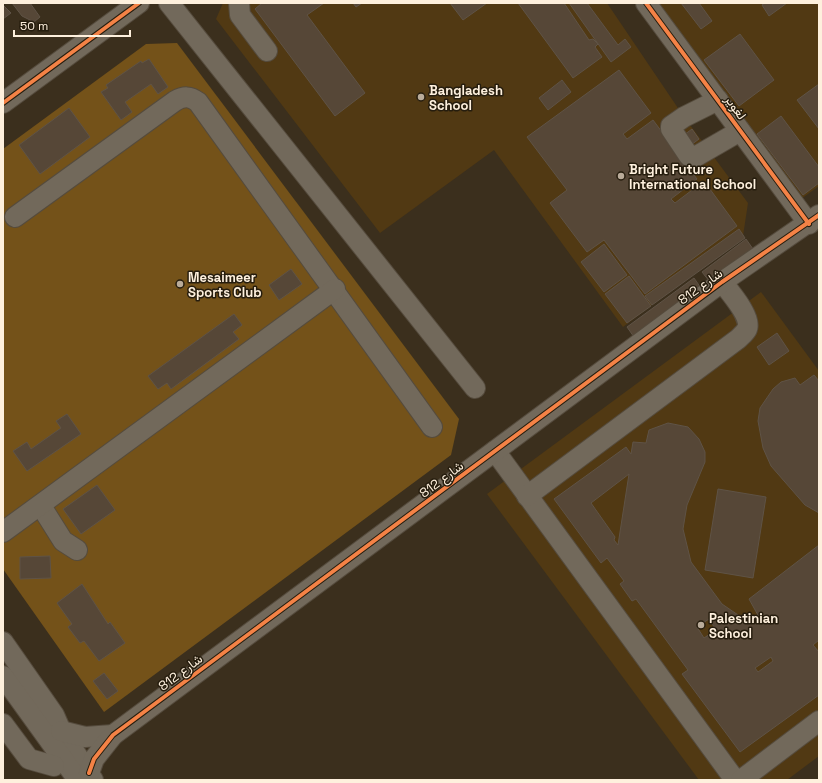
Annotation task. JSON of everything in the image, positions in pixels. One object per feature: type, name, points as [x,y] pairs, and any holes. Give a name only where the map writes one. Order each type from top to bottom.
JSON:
[{"type":"street","points":[[3,103],[139,3]]},
{"type":"street","points":[[169,3],[475,388]]},
{"type":"street","points":[[239,3],[240,15],[267,51]]},
{"type":"street","name":"لغوير","points":[[646,3],[740,131],[814,220]]},
{"type":"street","points":[[15,217],[175,101],[187,97],[198,102],[335,289],[432,427]]},
{"type":"street","points":[[718,100],[684,117],[671,126],[671,129],[689,156],[695,157],[740,131]]},
{"type":"street","name":"شارع 812","points":[[86,778],[94,758],[113,735],[722,282],[814,220]]},
{"type":"street","points":[[527,496],[738,339],[747,329],[748,322],[744,313],[722,282]]},
{"type":"street","points":[[3,532],[41,506],[335,289]]},
{"type":"street","points":[[495,451],[735,780]]},
{"type":"street","points":[[41,506],[63,542],[77,550]]},
{"type":"street","points":[[3,642],[54,716],[53,734],[58,773]]},
{"type":"street","points":[[3,676],[53,734],[86,778]]},
{"type":"street","points":[[741,780],[819,721]]},
{"type":"street","points":[[3,724],[29,759],[58,773]]},
{"type":"street","points":[[53,734],[85,737],[113,735]]},
{"type":"shaded area","points":[[223,3],[607,3],[684,117],[748,203],[743,236],[623,327],[494,150],[380,233],[216,19]]},
{"type":"shaded area","points":[[655,3],[819,3],[819,186],[801,199]]},
{"type":"shaded area","name":"Mesaimeer Sports Club","points":[[177,43],[459,419],[451,455],[104,712],[3,569],[3,149],[146,44]]},
{"type":"shaded area","name":"Palestinian School","points":[[761,292],[819,371],[819,756],[787,780],[699,780],[487,494]]},
{"type":"building","points":[[12,3],[30,3],[40,17],[34,22],[22,16]]},
{"type":"building","points":[[262,3],[324,3],[307,15],[365,93],[335,116],[255,9]]},
{"type":"building","points":[[353,3],[362,3],[356,7]]},
{"type":"building","points":[[450,3],[487,3],[463,20]]},
{"type":"building","points":[[518,3],[564,3],[589,40],[593,39],[598,44],[595,47],[602,57],[573,78]]},
{"type":"building","points":[[569,3],[587,3],[618,45],[625,39],[631,47],[611,62]]},
{"type":"building","points":[[681,3],[699,3],[712,21],[701,29]]},
{"type":"building","points":[[765,3],[787,3],[769,16],[762,5]]},
{"type":"building","points":[[3,5],[11,13],[3,19]]},
{"type":"building","points":[[740,34],[774,80],[739,106],[704,60]]},
{"type":"building","points":[[149,59],[168,87],[158,94],[151,84],[125,102],[132,112],[121,120],[101,92],[108,88],[106,85],[141,61],[142,63]]},
{"type":"building","name":"Bright Future International School","points":[[619,70],[651,113],[623,134],[627,139],[653,120],[697,179],[671,199],[675,203],[704,181],[737,226],[645,294],[604,240],[587,252],[550,203],[567,190],[527,137]]},
{"type":"building","points":[[562,80],[571,92],[548,110],[539,98]]},
{"type":"building","points":[[819,84],[819,129],[797,100]]},
{"type":"building","points":[[69,108],[90,137],[40,174],[19,145]]},
{"type":"building","points":[[781,116],[819,167],[819,183],[803,195],[757,134]]},
{"type":"building","points":[[692,129],[699,139],[691,145],[684,135]]},
{"type":"building","points":[[739,229],[745,238],[652,305],[645,296]]},
{"type":"building","points":[[746,239],[753,249],[710,282],[702,272]]},
{"type":"building","points":[[604,244],[627,275],[604,292],[581,262]]},
{"type":"building","points":[[291,269],[302,284],[279,300],[269,285]]},
{"type":"building","points":[[629,276],[651,306],[627,323],[605,294]]},
{"type":"building","points":[[694,278],[701,288],[634,337],[627,327]]},
{"type":"building","points":[[234,314],[242,325],[233,332],[239,339],[171,389],[167,383],[158,389],[148,376]]},
{"type":"building","points":[[777,333],[789,351],[769,365],[757,347]]},
{"type":"building","points":[[814,375],[819,381],[819,513],[805,505],[771,466],[763,448],[758,421],[760,408],[773,389],[781,382],[795,378],[800,385]]},
{"type":"building","points":[[67,414],[81,434],[27,471],[13,451],[27,442],[31,449],[61,428],[56,421]]},
{"type":"building","points":[[668,423],[688,427],[699,439],[705,452],[705,462],[687,505],[683,529],[691,562],[722,604],[741,617],[759,617],[749,599],[819,545],[819,640],[813,645],[819,652],[819,695],[740,752],[682,674],[688,670],[636,599],[632,601],[620,584],[624,581],[607,558],[601,563],[554,499],[626,447],[631,454],[633,442],[646,443],[649,430]],"holes":[[[629,474],[618,545],[614,540],[615,537],[591,503]],[[709,619],[716,630],[704,638],[697,627]],[[771,657],[773,661],[758,672],[755,668]]]},
{"type":"building","points":[[97,485],[115,510],[81,534],[63,509]]},
{"type":"building","points":[[718,489],[766,497],[753,578],[705,570]]},
{"type":"building","points":[[50,556],[51,578],[20,579],[20,557]]},
{"type":"building","points":[[82,584],[108,624],[110,622],[125,643],[99,661],[84,641],[80,643],[68,627],[72,624],[57,603]]},
{"type":"building","points":[[104,673],[118,691],[107,699],[93,681]]},
{"type":"cycle path","points":[[3,103],[139,3]]},
{"type":"cycle path","points":[[646,3],[809,224]]},
{"type":"cycle path","points":[[89,773],[94,759],[113,735],[722,282],[819,215]]},
{"type":"place","name":"Bangladesh School","points":[[421,97]]},
{"type":"place","name":"Bright Future International School","points":[[621,176]]},
{"type":"place","name":"Mesaimeer Sports Club","points":[[180,284]]},
{"type":"place","name":"Palestinian School","points":[[701,625]]}]
